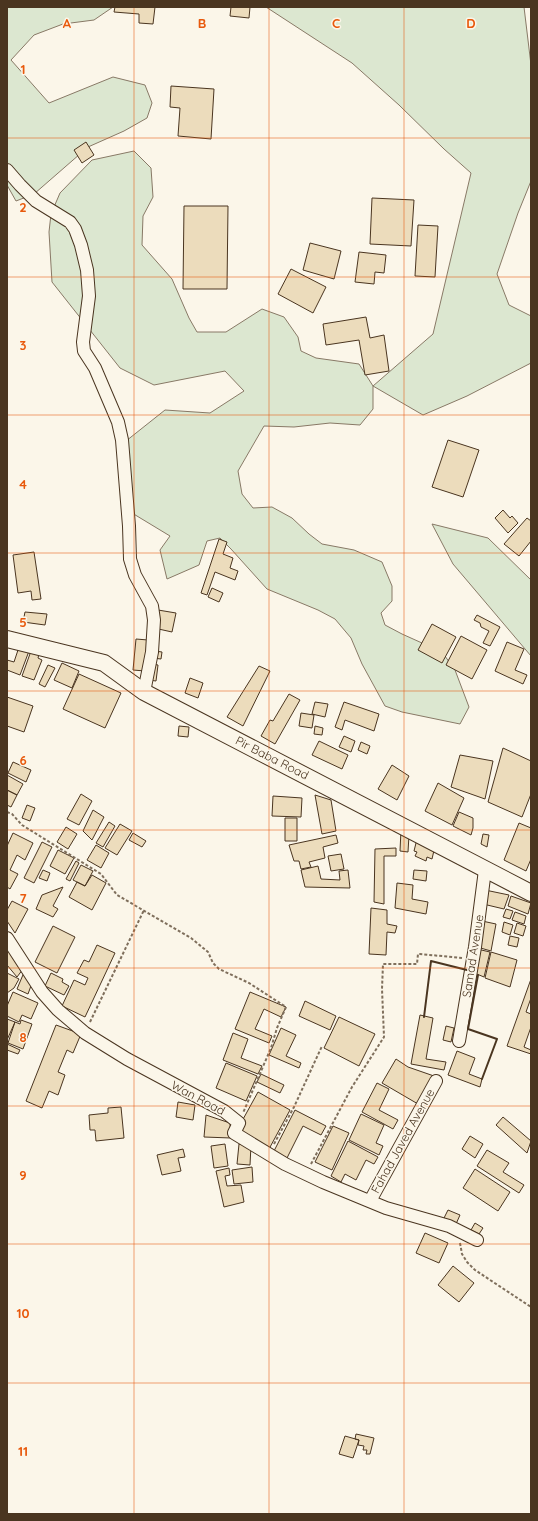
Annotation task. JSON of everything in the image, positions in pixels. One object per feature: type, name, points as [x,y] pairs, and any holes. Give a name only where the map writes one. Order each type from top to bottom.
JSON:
[{"type":"main road","name":"Pir Baba Road","points":[[7,639],[104,663],[144,692],[531,893]]},
{"type":"street","points":[[7,170],[36,201],[70,222],[75,229],[81,245],[87,270],[89,296],[83,342],[84,351],[95,368],[118,422],[122,448],[129,526],[130,559],[135,575],[152,606],[154,620],[152,652],[144,692]]},
{"type":"street","name":"Samad Avenue","points":[[459,1041],[473,959],[485,870]]},
{"type":"street","name":"Wan Road","points":[[7,938],[42,992],[58,1010],[85,1033],[126,1059],[224,1111],[239,1123]]},
{"type":"street","name":"Fahad Javed Avenue","points":[[370,1201],[436,1081]]},
{"type":"street","points":[[239,1123],[234,1133],[285,1164],[386,1208],[449,1226],[477,1240]]},
{"type":"path","points":[[7,812],[12,814],[22,825],[101,874],[117,895],[191,938],[208,952],[213,963],[219,968],[249,983],[286,1007],[277,1028],[271,1048],[239,1123]]},
{"type":"path","points":[[85,1033],[144,910]]},
{"type":"path","points":[[306,1174],[352,1087],[384,1037],[382,989],[383,964],[417,964],[418,954],[473,959]]},
{"type":"path","points":[[269,1154],[294,1107],[322,1046]]},
{"type":"path","points":[[459,1231],[460,1245],[467,1262],[531,1307]]},
{"type":"green space","points":[[7,7],[113,7],[94,20],[63,24],[34,35],[11,60],[49,103],[113,77],[145,85],[152,103],[147,118],[124,131],[88,147],[34,194],[16,201],[7,185]]},
{"type":"green space","points":[[266,7],[524,7],[531,65],[531,181],[518,213],[497,274],[509,305],[531,316],[531,363],[467,396],[423,415],[373,386],[433,334],[471,173],[352,63]]},
{"type":"green space","points":[[134,151],[151,168],[153,197],[143,216],[142,245],[172,279],[189,318],[197,332],[226,332],[262,309],[284,317],[298,337],[301,351],[316,358],[359,364],[373,386],[373,409],[360,425],[330,423],[294,427],[264,426],[238,471],[242,494],[253,508],[272,507],[292,518],[322,544],[354,550],[382,562],[392,586],[392,601],[381,613],[385,625],[442,652],[455,670],[469,707],[460,724],[402,712],[385,706],[362,664],[351,638],[335,619],[318,610],[267,589],[220,538],[207,541],[199,565],[167,579],[160,550],[170,536],[132,513],[126,441],[165,410],[210,413],[244,391],[225,371],[154,385],[120,368],[52,282],[49,232],[51,214],[60,193],[92,160]]},
{"type":"green space","points":[[432,524],[488,538],[531,580],[531,656],[453,564]]},
{"type":"building","points":[[115,7],[155,7],[153,24],[139,23],[139,14],[114,12]]},
{"type":"building","points":[[231,7],[250,7],[249,18],[230,16]]},
{"type":"building","points":[[171,86],[214,89],[211,139],[178,136],[180,108],[170,107]]},
{"type":"building","points":[[86,142],[94,155],[82,163],[74,150]]},
{"type":"building","points":[[372,198],[414,200],[411,246],[370,244]]},
{"type":"building","points":[[184,206],[228,206],[227,289],[183,289]]},
{"type":"building","points":[[418,225],[438,226],[435,277],[415,276]]},
{"type":"building","points":[[310,243],[341,251],[334,279],[303,270]]},
{"type":"building","points":[[359,252],[386,255],[384,273],[375,272],[374,284],[355,282]]},
{"type":"building","points":[[291,269],[326,287],[313,313],[278,294]]},
{"type":"building","points":[[366,317],[370,338],[384,335],[389,371],[365,375],[359,340],[326,345],[323,324]]},
{"type":"building","points":[[448,440],[479,450],[463,497],[432,487]]},
{"type":"building","points":[[503,510],[510,518],[512,516],[518,523],[508,533],[495,518]]},
{"type":"building","points":[[527,518],[531,521],[531,541],[519,556],[504,544]]},
{"type":"building","points":[[219,539],[227,542],[223,554],[233,558],[230,568],[238,571],[235,580],[215,572],[207,595],[201,593]]},
{"type":"building","points":[[34,552],[41,599],[32,600],[31,591],[18,593],[13,555]]},
{"type":"building","points":[[212,588],[223,593],[219,602],[208,597]]},
{"type":"building","points":[[158,610],[176,613],[172,632],[154,628]]},
{"type":"building","points":[[25,612],[47,614],[45,625],[23,622]]},
{"type":"building","points":[[477,615],[500,627],[490,646],[483,643],[489,631],[481,627],[480,623],[474,620]]},
{"type":"building","points":[[432,624],[456,637],[442,663],[418,650]]},
{"type":"building","points":[[461,636],[487,650],[472,679],[446,665]]},
{"type":"building","points":[[136,639],[148,640],[145,671],[133,670]]},
{"type":"building","points":[[507,642],[524,649],[515,670],[527,675],[523,684],[495,671]]},
{"type":"building","points":[[19,647],[29,651],[20,675],[7,670],[7,660],[14,662]]},
{"type":"building","points":[[31,651],[39,654],[38,658],[42,660],[34,680],[22,676]]},
{"type":"building","points":[[155,651],[162,652],[161,659],[153,658]]},
{"type":"building","points":[[62,663],[79,671],[72,688],[54,680]]},
{"type":"building","points":[[152,664],[158,665],[156,681],[149,680]]},
{"type":"building","points":[[48,665],[55,668],[45,687],[39,684]]},
{"type":"building","points":[[259,666],[270,671],[243,726],[227,717]]},
{"type":"building","points":[[79,674],[121,693],[105,728],[63,709]]},
{"type":"building","points":[[190,678],[203,683],[198,698],[185,693]]},
{"type":"building","points":[[289,694],[300,700],[275,744],[261,736],[270,720],[273,721]]},
{"type":"building","points":[[7,697],[33,706],[24,732],[7,726]]},
{"type":"building","points":[[315,702],[328,704],[325,717],[312,714]]},
{"type":"building","points":[[344,702],[379,714],[374,731],[345,720],[342,730],[335,727]]},
{"type":"building","points":[[301,713],[314,715],[312,728],[299,726]]},
{"type":"building","points":[[179,726],[189,727],[188,737],[178,736]]},
{"type":"building","points":[[315,726],[323,728],[322,735],[314,734]]},
{"type":"building","points":[[344,736],[355,741],[351,752],[339,747]]},
{"type":"building","points":[[319,741],[348,755],[342,769],[312,755]]},
{"type":"building","points":[[361,742],[370,746],[367,754],[358,750]]},
{"type":"building","points":[[503,748],[531,761],[531,794],[522,817],[488,802]]},
{"type":"building","points":[[460,755],[493,761],[485,799],[451,787]]},
{"type":"building","points":[[13,762],[31,770],[26,782],[8,773]]},
{"type":"building","points":[[392,765],[409,776],[397,800],[378,789]]},
{"type":"building","points":[[7,775],[23,784],[17,795],[7,790]]},
{"type":"building","points":[[438,783],[464,798],[452,825],[425,811]]},
{"type":"building","points":[[7,790],[17,795],[11,807],[7,805]]},
{"type":"building","points":[[81,794],[92,801],[79,825],[67,819]]},
{"type":"building","points":[[315,795],[331,800],[336,831],[322,834]]},
{"type":"building","points":[[273,796],[302,798],[301,817],[272,816]]},
{"type":"building","points":[[27,805],[35,808],[30,821],[22,818]]},
{"type":"building","points":[[93,810],[104,817],[92,840],[83,831]]},
{"type":"building","points":[[459,812],[473,818],[471,835],[453,826]]},
{"type":"building","points":[[285,818],[297,818],[297,841],[285,841]]},
{"type":"building","points":[[109,822],[115,826],[103,847],[96,843]]},
{"type":"building","points":[[519,823],[531,828],[531,859],[526,871],[504,860]]},
{"type":"building","points":[[120,824],[132,831],[117,855],[105,848]]},
{"type":"building","points":[[66,827],[77,834],[68,849],[57,842]]},
{"type":"building","points":[[401,830],[409,835],[408,852],[400,851]]},
{"type":"building","points":[[13,833],[33,843],[25,860],[17,855],[10,870],[18,874],[10,889],[7,887],[7,846]]},
{"type":"building","points":[[133,833],[146,841],[142,847],[129,840]]},
{"type":"building","points":[[483,834],[489,835],[487,847],[481,844]]},
{"type":"building","points":[[336,835],[338,843],[323,847],[325,858],[309,862],[311,867],[301,869],[299,861],[294,861],[289,845]]},
{"type":"building","points":[[417,839],[435,846],[432,859],[427,857],[426,861],[415,856],[417,852],[414,851]]},
{"type":"building","points":[[42,842],[52,847],[34,883],[24,878]]},
{"type":"building","points":[[96,845],[109,853],[101,868],[87,860]]},
{"type":"building","points":[[396,848],[396,856],[384,856],[384,904],[374,902],[375,849]]},
{"type":"building","points":[[58,850],[74,858],[65,874],[50,866]]},
{"type":"building","points":[[341,854],[344,869],[331,871],[328,856]]},
{"type":"building","points":[[76,861],[79,863],[70,881],[66,879]]},
{"type":"building","points":[[81,865],[93,871],[85,886],[73,880]]},
{"type":"building","points":[[318,866],[321,879],[340,880],[339,871],[348,870],[350,888],[305,887],[301,870]]},
{"type":"building","points":[[43,870],[50,873],[47,881],[39,878]]},
{"type":"building","points":[[414,870],[427,871],[426,881],[413,879]]},
{"type":"building","points":[[92,875],[106,883],[92,910],[69,897],[77,882],[85,886]]},
{"type":"building","points":[[397,883],[413,885],[412,899],[428,902],[426,914],[395,908]]},
{"type":"building","points":[[63,887],[53,906],[58,909],[53,917],[36,909],[42,895]]},
{"type":"building","points":[[485,890],[509,895],[504,909],[483,904]]},
{"type":"building","points":[[511,896],[531,903],[528,914],[508,906]]},
{"type":"building","points":[[12,901],[28,909],[15,933],[7,921],[7,910]]},
{"type":"building","points":[[371,908],[387,910],[387,924],[397,926],[395,933],[387,932],[386,955],[369,954]]},
{"type":"building","points":[[506,909],[513,911],[510,919],[503,917]]},
{"type":"building","points":[[515,912],[526,916],[524,924],[512,920]]},
{"type":"building","points":[[482,921],[496,924],[491,951],[477,947]]},
{"type":"building","points":[[504,922],[513,925],[510,935],[502,932]]},
{"type":"building","points":[[517,923],[526,926],[523,936],[514,933]]},
{"type":"building","points":[[53,926],[75,937],[57,973],[35,962]]},
{"type":"building","points":[[510,936],[519,938],[517,947],[508,945]]},
{"type":"building","points":[[7,943],[23,969],[17,977],[7,965]]},
{"type":"building","points":[[97,945],[115,953],[85,1017],[62,1006],[74,980],[85,985],[88,978],[77,973],[84,960],[89,962]]},
{"type":"building","points":[[477,949],[490,952],[484,977],[472,972]]},
{"type":"building","points":[[491,952],[517,960],[510,987],[485,978]]},
{"type":"building","points":[[25,970],[32,983],[28,994],[17,989]]},
{"type":"building","points":[[7,973],[19,979],[14,988],[7,993]]},
{"type":"building","points":[[51,973],[63,979],[62,982],[69,986],[64,995],[45,986]]},
{"type":"building","points":[[531,979],[531,998],[526,1012],[531,1014],[531,1027],[524,1047],[531,1050],[531,1054],[507,1046]]},
{"type":"building","points":[[13,992],[38,1003],[31,1019],[22,1015],[19,1022],[7,1016],[7,1006]]},
{"type":"building","points":[[250,992],[286,1007],[281,1017],[264,1009],[255,1029],[272,1036],[269,1043],[235,1029]]},
{"type":"building","points":[[305,1001],[336,1016],[330,1030],[299,1016]]},
{"type":"building","points":[[420,1015],[433,1018],[426,1059],[446,1062],[444,1070],[411,1064]]},
{"type":"building","points":[[339,1017],[375,1034],[359,1066],[324,1048]]},
{"type":"building","points":[[7,1019],[15,1022],[7,1040]]},
{"type":"building","points":[[21,1020],[32,1024],[23,1049],[8,1043],[15,1022],[20,1024]]},
{"type":"building","points":[[56,1025],[81,1034],[73,1053],[67,1050],[58,1072],[65,1075],[58,1095],[49,1091],[42,1108],[26,1101]]},
{"type":"building","points":[[446,1026],[454,1028],[451,1042],[443,1040]]},
{"type":"building","points":[[281,1028],[296,1035],[286,1056],[301,1063],[299,1068],[269,1055]]},
{"type":"building","points":[[233,1033],[248,1039],[241,1058],[262,1066],[258,1074],[223,1060]]},
{"type":"building","points":[[7,1044],[20,1050],[18,1054],[7,1050]]},
{"type":"building","points":[[457,1051],[475,1058],[469,1074],[482,1079],[480,1087],[448,1075]]},
{"type":"building","points":[[396,1059],[408,1067],[434,1076],[418,1104],[382,1083]]},
{"type":"building","points":[[226,1063],[257,1076],[246,1101],[216,1088]]},
{"type":"building","points":[[261,1074],[284,1085],[280,1093],[257,1082]]},
{"type":"building","points":[[377,1083],[389,1089],[379,1110],[398,1120],[393,1129],[362,1112]]},
{"type":"building","points":[[258,1092],[290,1110],[269,1149],[236,1132]]},
{"type":"building","points":[[178,1102],[195,1105],[193,1120],[176,1117]]},
{"type":"building","points":[[121,1107],[124,1138],[96,1141],[95,1130],[90,1130],[89,1115],[108,1113],[108,1108]]},
{"type":"building","points":[[295,1110],[326,1126],[321,1135],[303,1126],[287,1158],[274,1151]]},
{"type":"building","points":[[361,1114],[384,1125],[376,1143],[383,1146],[379,1155],[349,1140]]},
{"type":"building","points":[[206,1115],[230,1123],[231,1138],[204,1137]]},
{"type":"building","points":[[503,1117],[531,1141],[527,1153],[496,1125]]},
{"type":"building","points":[[333,1126],[349,1133],[332,1170],[315,1162]]},
{"type":"building","points":[[470,1136],[483,1144],[475,1158],[462,1149]]},
{"type":"building","points":[[348,1141],[378,1157],[374,1164],[366,1160],[356,1180],[345,1174],[341,1182],[331,1176]]},
{"type":"building","points":[[225,1144],[228,1166],[214,1168],[211,1146]]},
{"type":"building","points":[[239,1144],[251,1145],[250,1165],[237,1164]]},
{"type":"building","points":[[183,1149],[185,1157],[178,1158],[181,1171],[162,1175],[157,1155]]},
{"type":"building","points":[[487,1150],[509,1163],[503,1172],[524,1185],[519,1193],[477,1166]]},
{"type":"building","points":[[252,1167],[253,1182],[234,1184],[232,1170]]},
{"type":"building","points":[[229,1168],[230,1175],[225,1176],[227,1186],[241,1185],[244,1202],[224,1207],[216,1171]]},
{"type":"building","points":[[475,1169],[510,1192],[498,1211],[463,1188]]},
{"type":"building","points":[[448,1210],[460,1215],[456,1224],[444,1218]]},
{"type":"building","points":[[475,1223],[483,1228],[479,1234],[471,1230]]},
{"type":"building","points":[[425,1233],[448,1243],[439,1263],[416,1253]]},
{"type":"building","points":[[453,1266],[474,1283],[459,1302],[438,1285]]},
{"type":"building","points":[[356,1434],[374,1438],[370,1454],[366,1454],[367,1450],[363,1450],[364,1446],[358,1445],[359,1440],[355,1439]]},
{"type":"building","points":[[345,1436],[359,1440],[353,1458],[339,1454]]},
{"type":"wall","points":[[424,1017],[431,961],[467,970]]},
{"type":"wall","points":[[478,975],[468,1029],[497,1039],[482,1079]]}]
